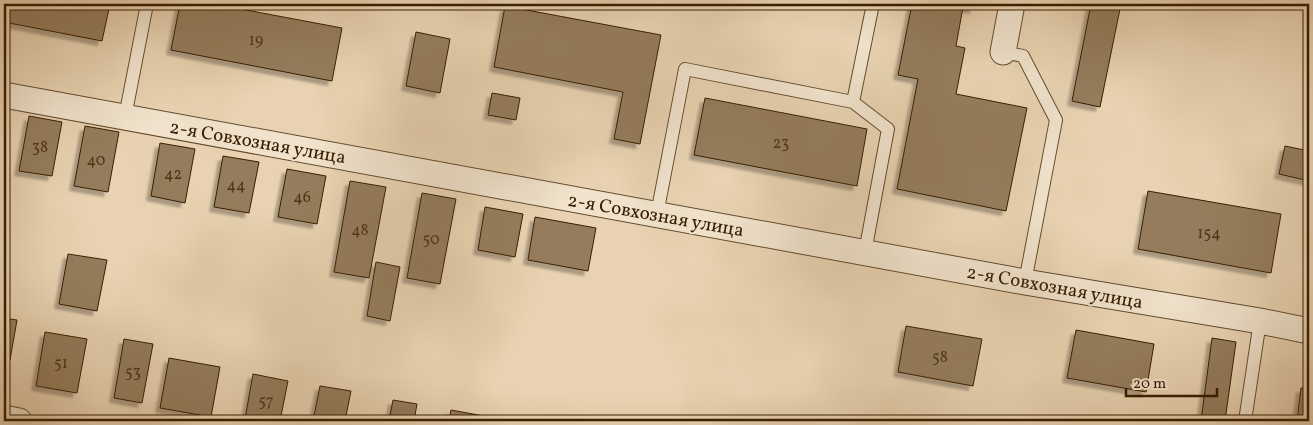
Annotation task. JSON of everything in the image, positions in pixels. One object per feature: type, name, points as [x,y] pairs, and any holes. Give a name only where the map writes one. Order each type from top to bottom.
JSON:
[{"type":"street","points":[[1003,52],[1012,4]]},
{"type":"street","name":"2-я Совхозная улица","points":[[4,95],[1025,282],[1260,321],[1309,331]]},
{"type":"street","points":[[4,418],[19,421]]},
{"type":"lane","points":[[125,117],[146,4]]},
{"type":"lane","points":[[853,102],[873,4]]},
{"type":"lane","points":[[1003,52],[1023,56],[1056,120],[1025,282]]},
{"type":"lane","points":[[656,214],[685,69],[853,102],[888,129],[865,252]]},
{"type":"lane","points":[[1245,421],[1260,321]]},
{"type":"building","points":[[4,4],[110,4],[102,41],[4,22]]},
{"type":"building","points":[[180,4],[214,4],[342,28],[332,81],[171,50]]},
{"type":"building","points":[[912,4],[975,4],[974,9],[963,7],[956,46],[965,48],[956,94],[1027,108],[1006,211],[897,189],[918,79],[898,75]]},
{"type":"building","points":[[1091,4],[1121,4],[1100,107],[1072,101]]},
{"type":"building","points":[[505,6],[661,35],[640,144],[614,139],[623,92],[494,67]]},
{"type":"building","points":[[416,32],[450,39],[440,93],[406,86]]},
{"type":"building","points":[[492,93],[520,98],[516,120],[488,115]]},
{"type":"building","points":[[705,98],[867,129],[857,186],[694,155]]},
{"type":"building","points":[[29,116],[62,122],[52,176],[19,171]]},
{"type":"building","points":[[85,126],[119,132],[108,192],[74,186]]},
{"type":"building","points":[[160,143],[195,149],[185,203],[151,196]]},
{"type":"building","points":[[1285,146],[1309,151],[1309,181],[1279,174]]},
{"type":"building","points":[[223,156],[259,162],[249,213],[214,207]]},
{"type":"building","points":[[287,169],[326,176],[317,224],[278,217]]},
{"type":"building","points":[[350,181],[386,187],[369,278],[334,272]]},
{"type":"building","points":[[1148,191],[1281,214],[1271,273],[1138,249]]},
{"type":"building","points":[[422,193],[456,199],[440,284],[407,278]]},
{"type":"building","points":[[485,207],[523,214],[515,257],[478,250]]},
{"type":"building","points":[[535,217],[596,228],[588,271],[528,260]]},
{"type":"building","points":[[68,254],[107,260],[97,311],[59,304]]},
{"type":"building","points":[[376,262],[400,267],[390,321],[367,316]]},
{"type":"building","points":[[4,318],[17,320],[10,360],[4,359]]},
{"type":"building","points":[[906,326],[982,339],[973,386],[898,372]]},
{"type":"building","points":[[1076,330],[1154,344],[1146,392],[1067,378]]},
{"type":"building","points":[[45,332],[87,339],[77,393],[36,386]]},
{"type":"building","points":[[1212,338],[1236,342],[1225,421],[1201,421]]},
{"type":"building","points":[[124,339],[153,344],[142,403],[114,398]]},
{"type":"building","points":[[169,358],[220,367],[211,417],[160,408]]},
{"type":"building","points":[[253,374],[288,381],[280,421],[245,419]]},
{"type":"building","points":[[320,386],[351,391],[345,421],[313,421]]},
{"type":"building","points":[[1301,388],[1309,389],[1309,421],[1297,421]]},
{"type":"building","points":[[393,400],[417,404],[414,421],[389,421]]},
{"type":"building","points":[[451,410],[484,416],[483,421],[449,421]]}]
